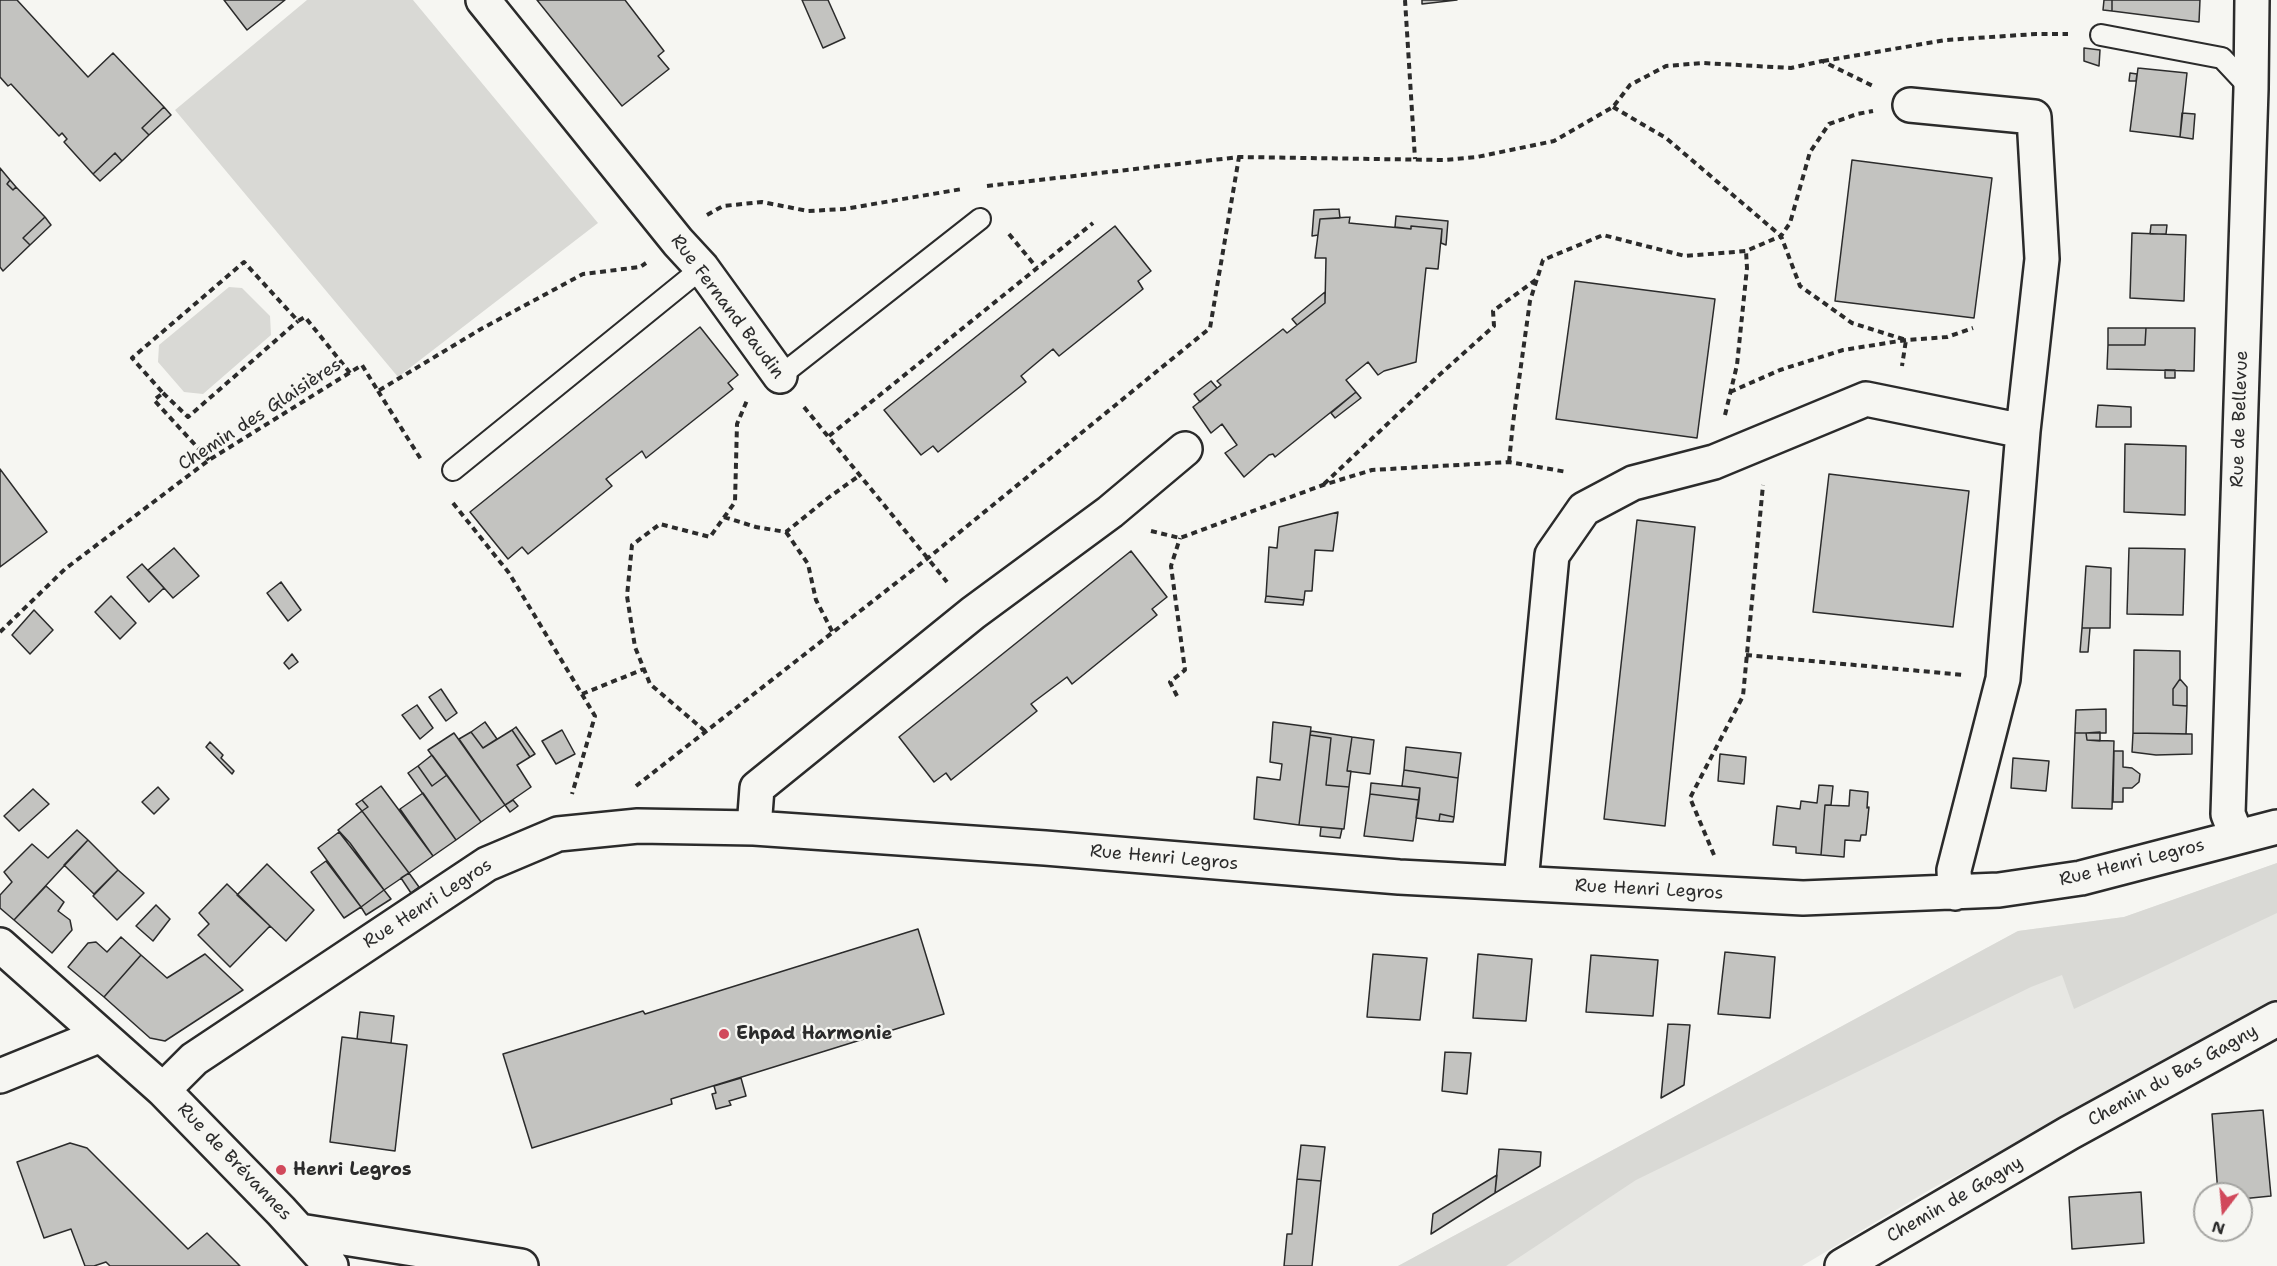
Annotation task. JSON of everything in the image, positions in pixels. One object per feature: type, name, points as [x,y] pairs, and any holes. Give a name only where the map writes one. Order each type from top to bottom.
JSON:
[{"type":"street","name":"Rue Fernand Baudin","points":[[483,0],[678,242],[702,268],[780,376]]},
{"type":"street","name":"Rue de Bellevue","points":[[2237,837],[2228,814],[2264,86],[2252,0]]},
{"type":"street","points":[[1910,105],[2034,117],[2042,260],[2023,431],[2003,679],[1954,870],[1955,893]]},
{"type":"street","points":[[1521,882],[1552,555],[1584,508],[1633,483],[1714,462],[1866,399],[2023,431]]},
{"type":"street","points":[[754,828],[757,788],[973,613],[1110,512],[1185,449]]},
{"type":"street","name":"Rue Henri Legros","points":[[163,1090],[194,1059],[487,864],[558,834],[638,826],[754,828],[1045,848],[1399,877],[1803,898],[1999,890],[2081,878],[2277,827]]},
{"type":"street","name":"Rue de Brévannes","points":[[0,945],[163,1090],[300,1232],[521,1266]]},
{"type":"street","name":"Chemin du Bas Gagny","points":[[2069,1133],[2277,1019]]},
{"type":"street","points":[[0,1076],[101,1035]]},
{"type":"street","name":"Chemin de Gagny","points":[[1842,1266],[2069,1133]]},
{"type":"street","points":[[300,1232],[331,1266]]},
{"type":"lane","points":[[2101,35],[2222,58],[2264,86]]},
{"type":"lane","points":[[780,376],[980,219]]},
{"type":"lane","points":[[453,470],[702,268]]},
{"type":"path","points":[[1404,0],[1414,159]]},
{"type":"path","points":[[983,187],[1239,157],[1444,160],[1477,157],[1554,141],[1613,107],[1630,85],[1666,66],[1703,63],[1791,68],[1946,40],[2036,34],[2101,35]]},
{"type":"path","points":[[1822,61],[1910,105]]},
{"type":"path","points":[[1509,462],[1512,423],[1530,301],[1543,260],[1603,235],[1685,256],[1746,251],[1781,236],[1790,223],[1810,152],[1829,124],[1857,114],[1910,105]]},
{"type":"path","points":[[1613,107],[1666,138],[1781,236],[1800,286],[1852,323],[1906,340]]},
{"type":"path","points":[[634,788],[928,558],[1210,328],[1239,157]]},
{"type":"path","points":[[424,464],[378,391],[481,329],[583,274],[640,267],[678,242],[694,222],[723,206],[762,202],[808,211],[844,209],[972,188]]},
{"type":"path","points":[[829,436],[1093,223]]},
{"type":"path","points":[[1714,462],[1738,354],[1747,268],[1746,251]]},
{"type":"path","points":[[298,321],[244,262],[132,358],[188,417],[305,317],[350,373]]},
{"type":"path","points":[[1323,485],[1494,326],[1493,311],[1538,279]]},
{"type":"path","points":[[1730,392],[1780,370],[1843,350],[1906,340],[1947,337],[1973,328]]},
{"type":"path","points":[[1895,405],[1906,340]]},
{"type":"path","name":"Chemin des Glaisières","points":[[0,632],[65,569],[209,460],[362,365],[378,391]]},
{"type":"path","points":[[705,731],[650,684],[634,647],[627,596],[632,545],[660,524],[710,537],[735,502],[738,424],[752,388],[780,376]]},
{"type":"path","name":"Rue Fernand Baudin","points":[[780,376],[973,613]]},
{"type":"path","points":[[163,393],[154,400],[209,460]]},
{"type":"path","points":[[1730,894],[1690,798],[1743,696],[1767,440]]},
{"type":"path","points":[[1110,512],[1122,524],[1180,538],[1323,485],[1372,470],[1509,462],[1633,483]]},
{"type":"path","points":[[786,532],[860,475]]},
{"type":"path","points":[[451,501],[509,573],[595,716],[558,834]]},
{"type":"path","points":[[724,517],[756,527],[786,532],[808,564],[816,600],[833,633]]},
{"type":"path","points":[[1177,696],[1170,682],[1185,670],[1171,566],[1180,538]]},
{"type":"path","points":[[1746,655],[2003,679]]},
{"type":"path","points":[[582,694],[644,669]]},
{"type":"shaded area","points":[[307,0],[413,0],[598,223],[398,377],[175,110]]},
{"type":"shaded area","points":[[229,287],[242,288],[270,316],[271,335],[203,394],[184,392],[158,362],[159,345]]},
{"type":"shaded area","points":[[2277,863],[2277,1002],[1931,1189],[1802,1266],[1398,1266],[2018,931],[2124,917]]},
{"type":"shaded area","points":[[2277,863],[2277,913],[2074,1009],[2062,975],[2031,987],[1636,1180],[1506,1266],[1398,1266],[2018,931],[2124,917]]},
{"type":"building","points":[[0,0],[17,0],[88,77],[113,53],[164,107],[142,128],[149,135],[122,161],[115,153],[93,174],[64,142],[67,139],[62,133],[59,136],[11,84],[8,86],[0,77]]},
{"type":"building","points":[[224,0],[285,0],[247,30]]},
{"type":"building","points":[[537,0],[625,0],[664,51],[658,56],[669,69],[622,106]]},
{"type":"building","points":[[802,0],[828,0],[845,38],[823,48]]},
{"type":"building","points":[[1422,0],[1457,0],[1422,4]]},
{"type":"building","points":[[2104,0],[2112,0],[2112,11],[2103,10]]},
{"type":"building","points":[[2112,0],[2200,0],[2199,22],[2112,11]]},
{"type":"building","points":[[2084,48],[2100,50],[2099,66],[2084,61]]},
{"type":"building","points":[[2138,68],[2187,73],[2180,137],[2130,131]]},
{"type":"building","points":[[2130,73],[2137,74],[2136,81],[2129,81]]},
{"type":"building","points":[[164,107],[171,115],[149,135],[142,128]]},
{"type":"building","points":[[2182,113],[2195,114],[2193,139],[2180,137]]},
{"type":"building","points":[[115,153],[122,161],[100,181],[93,174]]},
{"type":"building","points":[[1852,160],[1992,178],[1974,318],[1835,301]]},
{"type":"building","points":[[0,168],[10,180],[7,184],[13,190],[16,187],[45,217],[23,238],[30,245],[3,271],[0,267]]},
{"type":"building","points":[[10,180],[16,187],[13,190],[7,184]]},
{"type":"building","points":[[1339,209],[1340,218],[1320,219],[1318,235],[1312,236],[1314,210]]},
{"type":"building","points":[[1396,216],[1448,221],[1446,245],[1441,243],[1442,229],[1395,227]]},
{"type":"building","points":[[45,217],[51,225],[30,245],[23,238]]},
{"type":"building","points":[[1350,217],[1349,223],[1411,229],[1411,226],[1442,229],[1438,269],[1426,268],[1416,362],[1384,371],[1378,375],[1368,362],[1346,380],[1356,392],[1275,457],[1273,454],[1269,455],[1244,477],[1225,453],[1237,445],[1222,424],[1211,433],[1193,407],[1221,385],[1217,381],[1283,329],[1287,333],[1325,303],[1326,258],[1315,258],[1320,219]]},
{"type":"building","points":[[2151,225],[2167,225],[2166,234],[2150,234]]},
{"type":"building","points":[[1115,226],[1151,271],[1138,281],[1143,289],[1059,356],[1053,349],[1021,376],[1026,382],[938,452],[933,446],[921,455],[884,410]]},
{"type":"building","points":[[2132,233],[2186,235],[2184,301],[2130,298]]},
{"type":"building","points":[[1575,281],[1715,299],[1697,438],[1556,419]]},
{"type":"building","points":[[1325,292],[1325,303],[1297,325],[1292,319]]},
{"type":"building","points":[[700,327],[738,375],[728,383],[733,389],[646,458],[642,451],[606,479],[612,486],[528,554],[522,547],[508,559],[470,512]]},
{"type":"building","points":[[2108,328],[2146,328],[2145,345],[2108,345]]},
{"type":"building","points":[[2146,328],[2195,328],[2194,371],[2107,369],[2108,345],[2145,345]]},
{"type":"building","points":[[2165,370],[2175,370],[2175,378],[2165,378]]},
{"type":"building","points":[[1211,381],[1217,388],[1200,402],[1194,394]]},
{"type":"building","points":[[1356,392],[1361,398],[1335,418],[1331,413]]},
{"type":"building","points":[[2098,405],[2131,407],[2131,427],[2096,427]]},
{"type":"building","points":[[2125,444],[2186,446],[2185,515],[2124,512]]},
{"type":"building","points":[[0,469],[47,532],[0,567]]},
{"type":"building","points":[[1829,474],[1969,491],[1953,627],[1813,612]]},
{"type":"building","points":[[1338,512],[1333,551],[1315,550],[1312,591],[1305,591],[1304,600],[1266,596],[1269,547],[1277,548],[1279,527]]},
{"type":"building","points":[[1637,520],[1695,527],[1665,826],[1604,819]]},
{"type":"building","points":[[174,548],[199,576],[173,598],[148,570]]},
{"type":"building","points":[[2129,548],[2185,549],[2183,615],[2127,614]]},
{"type":"building","points":[[1131,551],[1167,597],[1152,609],[1157,615],[1072,684],[1067,677],[1031,704],[1037,711],[951,780],[946,773],[934,782],[899,737]]},
{"type":"building","points":[[142,564],[164,588],[149,602],[127,577]]},
{"type":"building","points":[[2086,566],[2111,568],[2110,628],[2082,628]]},
{"type":"building","points":[[281,582],[301,610],[288,621],[267,593]]},
{"type":"building","points":[[111,596],[136,623],[120,639],[95,612]]},
{"type":"building","points":[[1266,596],[1304,600],[1303,605],[1265,602]]},
{"type":"building","points":[[34,610],[53,630],[30,654],[12,635]]},
{"type":"building","points":[[2082,628],[2090,628],[2088,652],[2080,652]]},
{"type":"building","points":[[2134,650],[2180,651],[2180,679],[2173,689],[2173,705],[2187,706],[2186,734],[2133,733]]},
{"type":"building","points":[[292,654],[298,662],[289,669],[284,663]]},
{"type":"building","points":[[2180,679],[2187,687],[2187,706],[2173,705],[2173,689]]},
{"type":"building","points":[[441,689],[457,713],[446,721],[429,697]]},
{"type":"building","points":[[417,705],[433,728],[420,739],[402,715]]},
{"type":"building","points":[[2106,709],[2106,733],[2075,733],[2076,710]]},
{"type":"building","points":[[485,722],[497,739],[483,748],[471,732]]},
{"type":"building","points":[[1273,722],[1311,727],[1299,825],[1254,819],[1257,777],[1280,780],[1282,764],[1270,762]]},
{"type":"building","points":[[516,727],[535,754],[530,757],[512,730]]},
{"type":"building","points":[[512,730],[530,757],[517,765],[531,787],[505,805],[459,739],[471,732],[483,748]]},
{"type":"building","points":[[562,730],[575,754],[556,764],[542,741]]},
{"type":"building","points":[[1311,731],[1352,737],[1347,771],[1351,771],[1349,787],[1326,785],[1331,738],[1310,735]]},
{"type":"building","points":[[2100,732],[2100,741],[2087,740],[2086,733]]},
{"type":"building","points":[[454,733],[505,805],[481,822],[428,750]]},
{"type":"building","points":[[2075,733],[2086,733],[2087,740],[2114,741],[2112,809],[2072,808]]},
{"type":"building","points":[[2133,733],[2192,734],[2192,754],[2156,755],[2132,752]]},
{"type":"building","points":[[1310,735],[1331,738],[1326,785],[1349,787],[1344,829],[1299,825]]},
{"type":"building","points":[[1352,737],[1374,740],[1370,774],[1347,771]]},
{"type":"building","points":[[210,742],[234,771],[232,774],[206,747]]},
{"type":"building","points":[[1406,747],[1461,753],[1458,778],[1404,770]]},
{"type":"building","points":[[2114,751],[2123,751],[2123,767],[2132,768],[2140,774],[2139,782],[2132,788],[2123,788],[2123,802],[2113,802]]},
{"type":"building","points":[[1720,754],[1746,757],[1744,784],[1718,781]]},
{"type":"building","points":[[432,755],[447,775],[432,786],[418,766]]},
{"type":"building","points":[[2013,758],[2049,761],[2046,791],[2011,788]]},
{"type":"building","points":[[418,766],[432,786],[447,775],[481,822],[456,840],[408,773]]},
{"type":"building","points":[[1404,770],[1458,778],[1454,817],[1440,814],[1439,821],[1416,818],[1420,788],[1402,786]]},
{"type":"building","points":[[1371,783],[1420,788],[1419,800],[1370,794]]},
{"type":"building","points":[[1819,785],[1833,786],[1831,805],[1825,805],[1821,855],[1796,853],[1796,847],[1773,845],[1777,806],[1800,809],[1801,801],[1817,803]]},
{"type":"building","points":[[381,786],[433,856],[409,873],[362,811],[368,807],[362,800]]},
{"type":"building","points":[[158,787],[169,799],[154,814],[142,802]]},
{"type":"building","points":[[33,789],[49,804],[19,831],[4,816]]},
{"type":"building","points":[[1850,790],[1868,792],[1866,835],[1861,835],[1860,841],[1845,840],[1844,857],[1821,855],[1825,805],[1849,806]]},
{"type":"building","points":[[423,793],[456,840],[433,856],[400,809]]},
{"type":"building","points":[[1370,794],[1419,800],[1413,841],[1364,836]]},
{"type":"building","points":[[362,800],[368,807],[362,811],[356,804]]},
{"type":"building","points":[[513,800],[518,806],[510,812],[505,805]]},
{"type":"building","points":[[362,811],[409,873],[384,890],[338,830]]},
{"type":"building","points":[[1440,814],[1454,817],[1453,822],[1439,821]]},
{"type":"building","points":[[1321,827],[1342,829],[1340,838],[1320,836]]},
{"type":"building","points":[[77,830],[88,840],[14,920],[0,908],[0,895],[12,882],[4,872],[32,844],[48,858]]},
{"type":"building","points":[[339,832],[384,890],[361,907],[318,848]]},
{"type":"building","points":[[88,840],[118,870],[94,894],[64,865]]},
{"type":"building","points":[[326,861],[361,907],[344,918],[311,872]]},
{"type":"building","points":[[267,864],[314,910],[286,941],[237,895]]},
{"type":"building","points":[[118,870],[144,893],[117,920],[93,896]]},
{"type":"building","points":[[409,873],[419,887],[411,893],[401,878]]},
{"type":"building","points":[[227,884],[270,926],[230,967],[198,935],[209,924],[199,913]]},
{"type":"building","points":[[46,886],[64,902],[58,911],[70,920],[72,930],[52,953],[14,920]]},
{"type":"building","points":[[384,890],[391,899],[366,915],[361,907]]},
{"type":"building","points":[[156,905],[170,919],[153,941],[136,926]]},
{"type":"building","name":"Ehpad Harmonie","points":[[918,929],[944,1014],[671,1099],[672,1104],[532,1148],[503,1054],[643,1011],[645,1014]]},
{"type":"building","points":[[121,937],[141,955],[104,997],[68,967],[88,943],[96,942],[107,952]]},
{"type":"building","points":[[1725,952],[1775,957],[1770,1018],[1718,1014]]},
{"type":"building","points":[[205,954],[243,990],[165,1041],[150,1038],[104,997],[141,955],[167,978]]},
{"type":"building","points":[[1373,954],[1427,958],[1420,1020],[1367,1017]]},
{"type":"building","points":[[1478,954],[1532,959],[1526,1021],[1473,1018]]},
{"type":"building","points":[[1591,955],[1658,960],[1653,1016],[1586,1012]]},
{"type":"building","points":[[360,1012],[394,1016],[391,1043],[357,1039]]},
{"type":"building","points":[[1668,1024],[1690,1025],[1684,1085],[1661,1098]]},
{"type":"building","points":[[342,1037],[407,1045],[395,1151],[330,1142]]},
{"type":"building","points":[[1445,1052],[1471,1053],[1467,1094],[1442,1091]]},
{"type":"building","points":[[741,1078],[746,1096],[729,1101],[731,1105],[716,1109],[712,1094],[716,1093],[714,1086]]},
{"type":"building","points":[[2263,1110],[2271,1196],[2253,1198],[2253,1182],[2217,1182],[2212,1114]]},
{"type":"building","points":[[70,1143],[87,1148],[188,1249],[207,1233],[240,1266],[110,1266],[106,1262],[85,1266],[71,1229],[44,1238],[17,1162]]},
{"type":"building","points":[[1301,1145],[1325,1147],[1321,1181],[1297,1179]]},
{"type":"building","points":[[1499,1149],[1541,1152],[1540,1166],[1495,1193]]},
{"type":"building","points":[[1497,1175],[1495,1193],[1431,1234],[1433,1214]]},
{"type":"building","points":[[1297,1179],[1321,1181],[1312,1266],[1284,1266],[1287,1234],[1292,1234]]},
{"type":"building","points":[[2141,1192],[2144,1243],[2072,1249],[2069,1197]]},
{"type":"place","name":"Ehpad Harmonie","points":[[724,1034]]},
{"type":"place","name":"Henri Legros","points":[[281,1170]]}]
